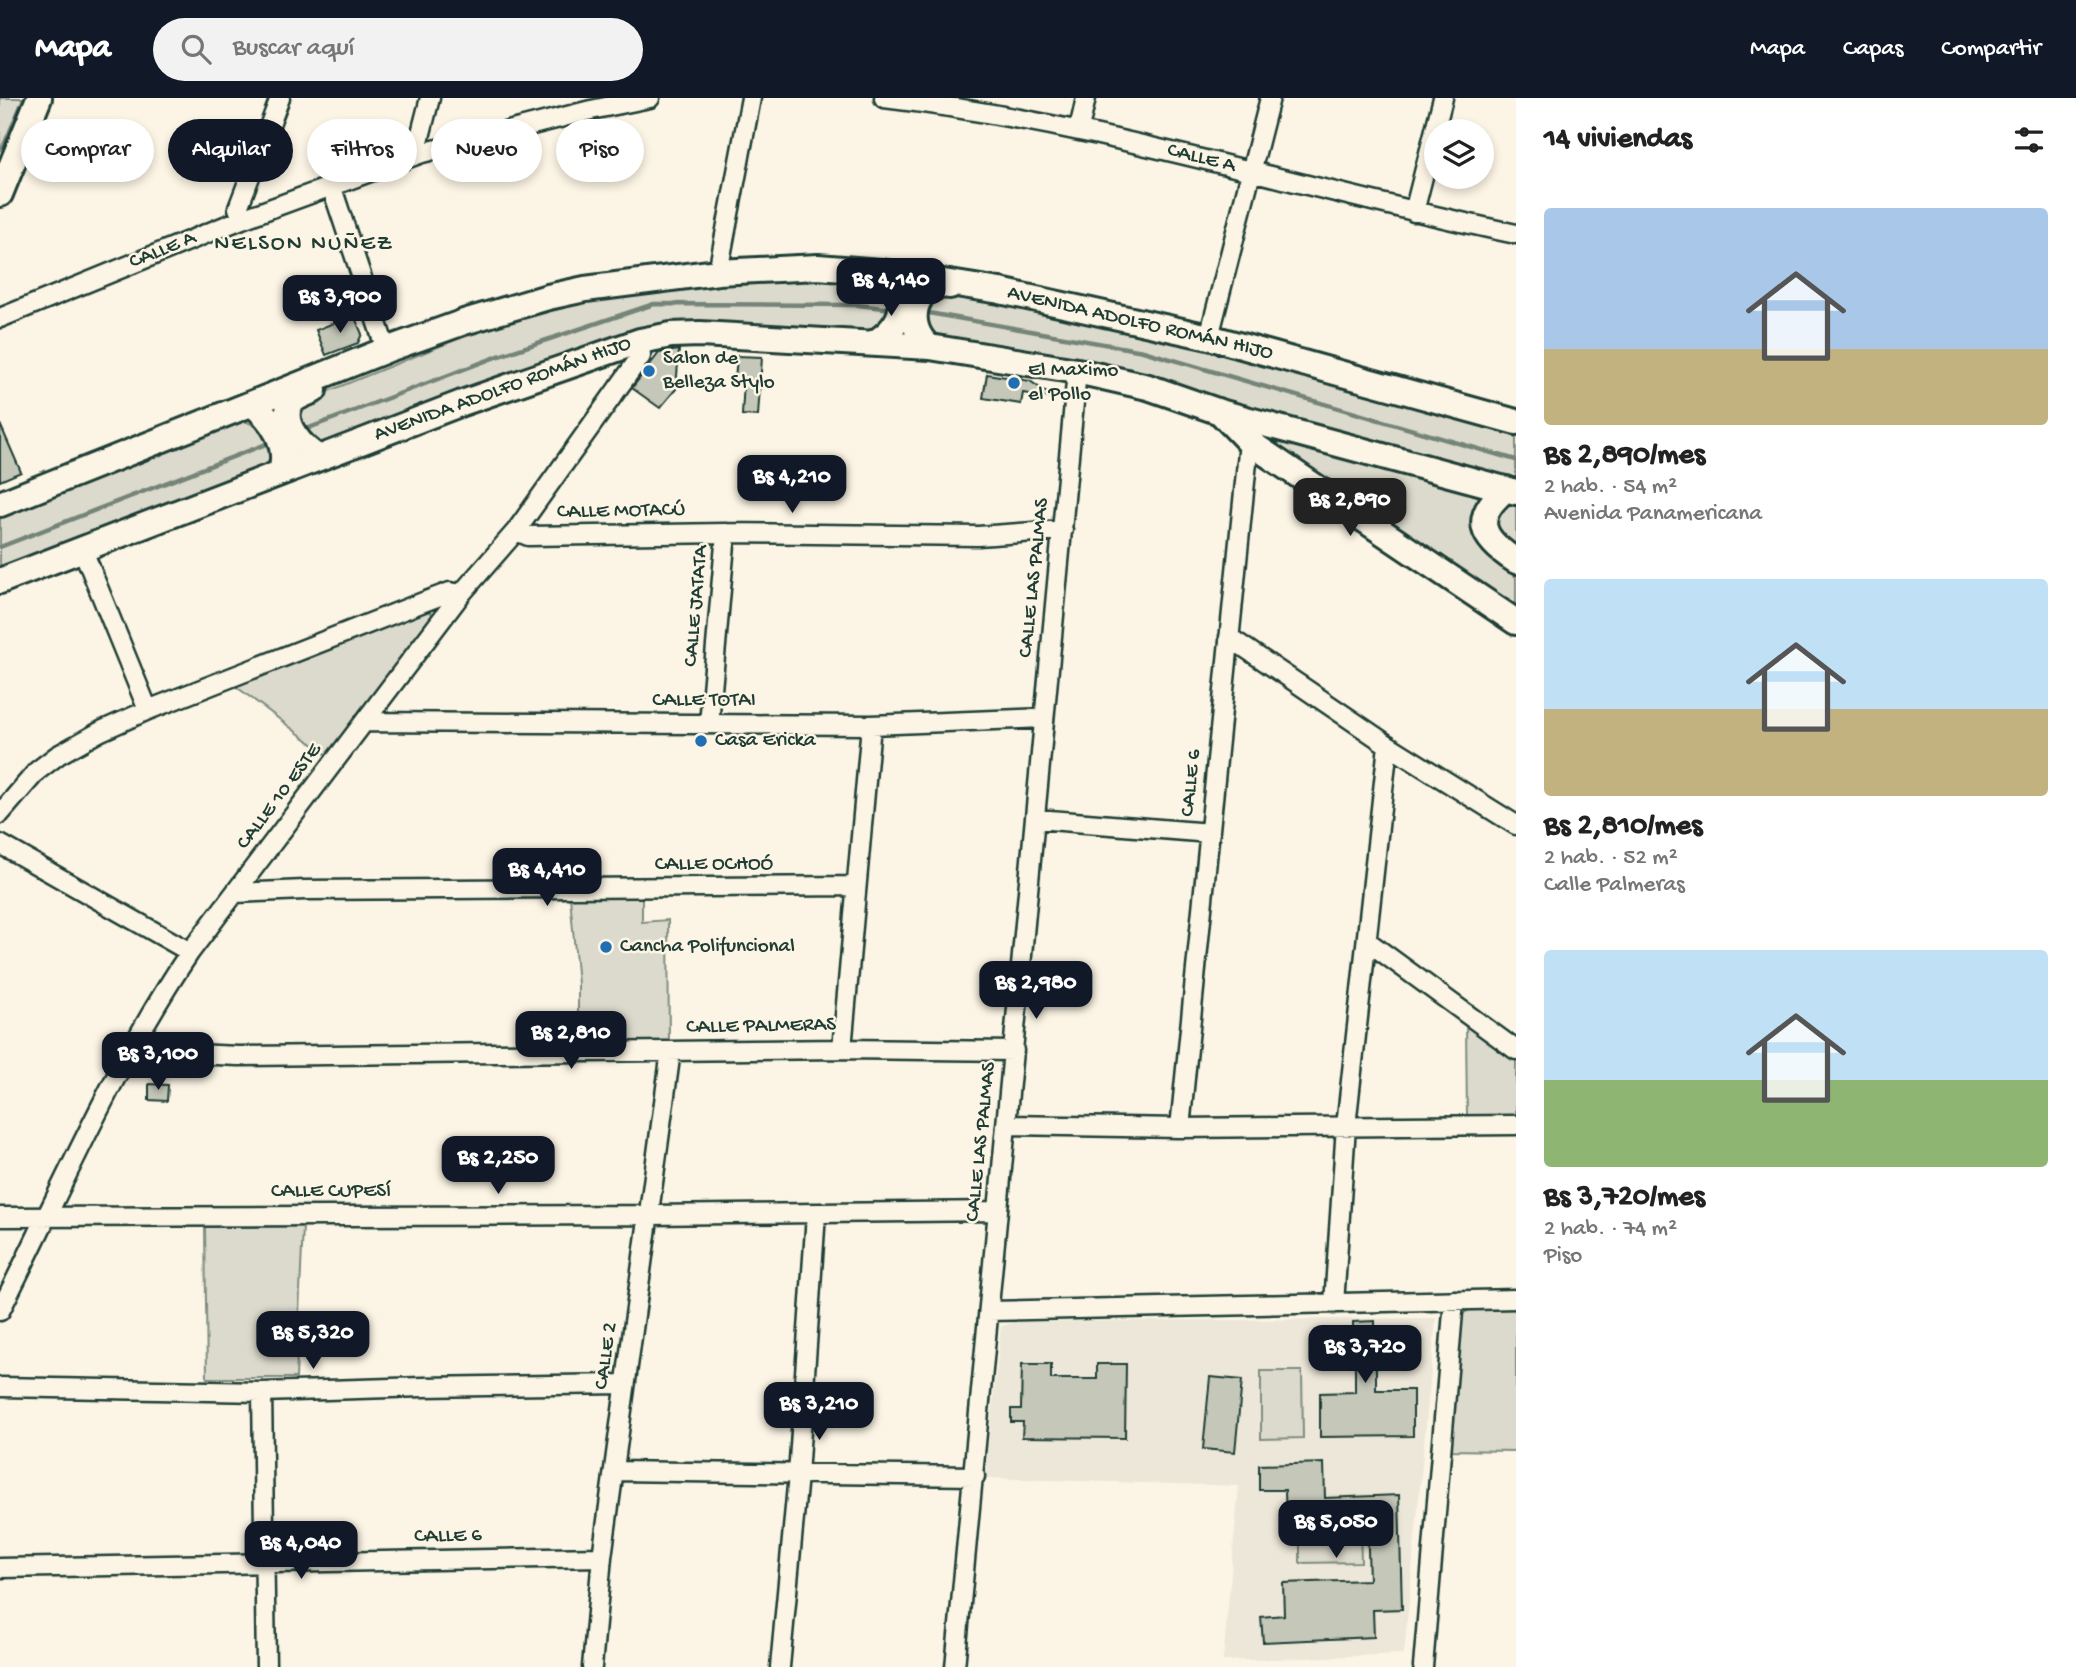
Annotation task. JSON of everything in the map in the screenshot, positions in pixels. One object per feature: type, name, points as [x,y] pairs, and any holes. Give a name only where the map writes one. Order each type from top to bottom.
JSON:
[{"type":"main road","points":[[0,194],[39,98]]},
{"type":"main road","name":"AVENIDA ADOLFO ROMÁN HIJO","points":[[0,505],[258,409],[386,350],[464,322],[585,289],[718,272],[818,267],[1000,291],[1209,337],[1516,422]]},
{"type":"main road","points":[[878,340],[897,325],[901,312],[900,297],[886,276]]},
{"type":"main road","points":[[927,345],[915,327],[914,316],[917,301],[924,292],[945,285],[982,292],[1000,291]]},
{"type":"main road","points":[[314,454],[298,442],[291,429],[289,406],[298,397],[442,337],[464,322]]},
{"type":"main road","name":"AVENIDA ADOLFO ROMÁN HIJO","points":[[0,581],[314,454],[640,341],[671,335],[878,340],[927,345],[1077,371],[1149,387],[1220,412],[1511,490]]},
{"type":"main road","points":[[258,409],[278,435],[282,467]]},
{"type":"main road","points":[[1220,412],[1249,442],[1516,622]]},
{"type":"main road","points":[[1511,490],[1489,507],[1484,518],[1489,540],[1516,561]]},
{"type":"street","points":[[242,219],[238,208],[280,98]]},
{"type":"street","points":[[422,153],[419,141],[430,98]]},
{"type":"street","name":"CALLE A","points":[[0,318],[242,219],[422,153],[589,104],[650,98]]},
{"type":"street","points":[[718,272],[751,98]]},
{"type":"street","name":"CALLE A","points":[[884,98],[922,100],[1079,129],[1413,212],[1516,234]]},
{"type":"street","points":[[1079,129],[1086,98]]},
{"type":"street","points":[[1209,337],[1270,98]]},
{"type":"street","points":[[1413,212],[1443,98]]},
{"type":"street","points":[[331,185],[386,350]]},
{"type":"street","name":"CALLE 10 ESTE","points":[[0,1311],[130,1051],[190,952],[461,594],[516,531],[641,356],[640,341]]},
{"type":"street","name":"CALLE LAS PALMAS","points":[[955,1667],[1037,819],[1077,371]]},
{"type":"street","name":"CALLE 6","points":[[1180,1128],[1249,442]]},
{"type":"street","name":"CALLE MOTACÚ","points":[[516,531],[528,536],[726,533],[978,536],[1063,530]]},
{"type":"street","name":"CALLE JATATA","points":[[709,724],[726,533]]},
{"type":"street","points":[[82,548],[148,710]]},
{"type":"street","points":[[0,814],[37,771],[58,755],[101,731],[148,710],[450,592],[461,594]]},
{"type":"street","points":[[1229,637],[1388,746],[1516,825]]},
{"type":"street","name":"CALLE TOTAI","points":[[364,722],[871,725],[1044,718]]},
{"type":"street","points":[[842,1049],[871,725]]},
{"type":"street","points":[[1334,1304],[1346,1126],[1388,746]]},
{"type":"street","points":[[1037,819],[1210,833]]},
{"type":"street","points":[[0,844],[190,952]]},
{"type":"street","name":"CALLE OCHOÓ","points":[[236,893],[856,886]]},
{"type":"street","points":[[1367,941],[1516,1050]]},
{"type":"street","name":"CALLE PALMERAS","points":[[130,1051],[239,1056],[842,1049],[1014,1051]]},
{"type":"street","name":"CALLE 2","points":[[592,1667],[602,1557],[671,1051]]},
{"type":"street","points":[[1008,1125],[1180,1128],[1516,1125]]},
{"type":"street","name":"CALLE CUPESÍ","points":[[0,1217],[997,1211]]},
{"type":"street","points":[[780,1667],[798,1475],[816,1214]]},
{"type":"street","points":[[989,1311],[1516,1299]]},
{"type":"street","points":[[1423,1667],[1454,1300]]},
{"type":"street","points":[[0,1387],[261,1392],[625,1384]]},
{"type":"street","points":[[261,1392],[266,1667]]},
{"type":"street","points":[[615,1472],[975,1476]]},
{"type":"street","name":"CALLE 6","points":[[0,1568],[602,1557]]},
{"type":"shaded area","points":[[0,98],[23,98],[0,151]]},
{"type":"shaded area","points":[[809,275],[878,282],[887,295],[889,307],[878,333],[698,330],[317,451],[306,444],[295,408],[299,403],[480,330],[635,289]]},
{"type":"shaded area","points":[[938,291],[1158,336],[1516,432],[1516,490],[925,340],[918,319]]},
{"type":"shaded area","points":[[240,420],[257,427],[267,438],[270,453],[265,471],[0,576],[0,511]]},
{"type":"shaded area","points":[[1261,433],[1484,493],[1472,520],[1472,532],[1483,552],[1516,577],[1516,612],[1256,438]]},
{"type":"shaded area","points":[[1509,500],[1516,502],[1516,548],[1498,534],[1495,518]]},
{"type":"shaded area","points":[[428,610],[434,616],[327,755],[234,685]]},
{"type":"shaded area","points":[[642,894],[642,922],[668,920],[669,1045],[578,1044],[578,984],[570,897]]},
{"type":"shaded area","points":[[1466,1024],[1516,1060],[1516,1118],[1467,1118]]},
{"type":"shaded area","points":[[303,1226],[296,1378],[207,1378],[205,1227]]},
{"type":"shaded area","points":[[1516,1308],[1516,1451],[1446,1450],[1456,1317],[1471,1309]]},
{"type":"shaded area","points":[[1436,1318],[1404,1654],[1223,1661],[1239,1486],[985,1478],[1001,1327],[1013,1322]]},
{"type":"shaded area","points":[[1261,1371],[1302,1371],[1303,1438],[1261,1439]]},
{"type":"shaded area","points":[[1360,1525],[1361,1562],[1300,1563],[1300,1526]]},
{"type":"building","points":[[354,315],[362,334],[358,343],[326,355],[316,330]]},
{"type":"building","points":[[679,350],[676,389],[660,408],[632,388],[659,353]]},
{"type":"building","points":[[737,356],[762,357],[758,416],[742,415],[744,381],[735,380]]},
{"type":"building","points":[[987,374],[1030,381],[1056,399],[1023,393],[1021,404],[983,398]]},
{"type":"building","points":[[0,424],[21,472],[0,481]]},
{"type":"building","points":[[149,1084],[168,1085],[167,1101],[149,1100]]},
{"type":"building","points":[[1375,1321],[1375,1333],[1413,1333],[1413,1358],[1376,1358],[1376,1390],[1413,1390],[1413,1436],[1320,1437],[1320,1393],[1355,1392],[1355,1363],[1317,1363],[1317,1332],[1353,1332],[1353,1322]]},
{"type":"building","points":[[1022,1364],[1051,1364],[1051,1379],[1097,1379],[1097,1364],[1126,1364],[1125,1438],[1022,1437],[1023,1422],[1011,1422],[1011,1409],[1021,1409]]},
{"type":"building","points":[[1210,1377],[1242,1380],[1235,1452],[1203,1449]]},
{"type":"building","points":[[1324,1463],[1325,1498],[1399,1495],[1402,1609],[1373,1610],[1374,1637],[1263,1642],[1261,1617],[1284,1615],[1283,1583],[1369,1580],[1367,1520],[1286,1523],[1285,1490],[1259,1490],[1259,1465]]},
{"type":"waterway","points":[[301,431],[496,357],[654,304],[857,305],[893,309]]},
{"type":"waterway","points":[[923,312],[1143,351],[1516,460]]},
{"type":"waterway","points":[[0,547],[274,441]]},
{"type":"place","name":"Salon de Belleza Stylo","points":[[649,371]]},
{"type":"place","name":"El Maximo el Pollo","points":[[1014,383]]},
{"type":"place","name":"Casa Ericka","points":[[701,741]]},
{"type":"place","name":"Cancha Polifuncional","points":[[606,947]]},
{"type":"district","name":"NELSON NUÑEZ","points":[[304,244]]}]
